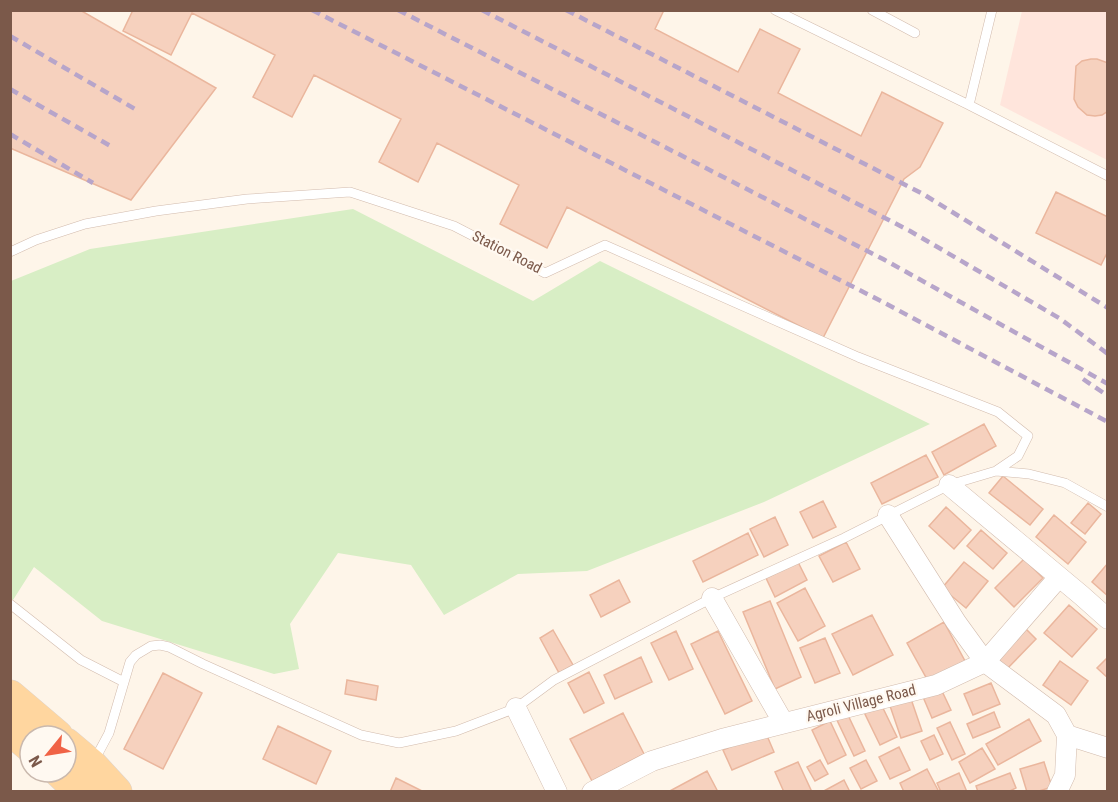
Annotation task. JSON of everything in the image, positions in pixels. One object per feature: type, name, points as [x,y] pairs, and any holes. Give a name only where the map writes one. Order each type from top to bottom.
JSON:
[{"type":"main road","points":[[10,696],[43,724]]},
{"type":"main road","points":[[78,765],[86,779],[116,792]]},
{"type":"street","points":[[949,485],[1107,619]]},
{"type":"street","points":[[888,515],[956,622],[985,662],[1056,714],[1067,735],[1065,775],[1056,792]]},
{"type":"street","points":[[985,662],[1059,577]]},
{"type":"street","points":[[712,598],[783,722]]},
{"type":"street","name":"Agroli Village Road","points":[[592,792],[652,761],[722,738],[936,685],[985,662]]},
{"type":"street","points":[[516,708],[557,792]]},
{"type":"street","points":[[1067,735],[1107,748]]},
{"type":"lane","points":[[775,10],[1107,176]]},
{"type":"lane","points":[[872,10],[915,33]]},
{"type":"lane","points":[[969,105],[992,10]]},
{"type":"lane","name":"Station Road","points":[[10,252],[36,240],[86,224],[156,211],[248,199],[350,192],[454,226],[545,273],[605,245],[858,357],[998,412],[1028,436],[1018,456],[996,471]]},
{"type":"lane","points":[[86,779],[108,733],[130,662],[136,655],[151,646],[169,647],[361,735],[399,743],[456,731],[516,708],[554,680],[712,598],[844,538],[949,485],[996,471],[1029,474],[1065,483],[1107,507]]},
{"type":"lane","points":[[10,604],[81,660],[124,682]]},
{"type":"shaded area","points":[[1022,11],[1107,11],[1107,160],[1000,105]]},
{"type":"green space","points":[[353,209],[533,301],[600,261],[930,424],[764,502],[587,571],[518,574],[444,615],[411,565],[338,553],[290,624],[299,669],[274,674],[102,621],[34,567],[13,600],[11,598],[11,281],[90,249]]},
{"type":"building","points":[[10,10],[80,10],[216,88],[131,200],[10,148]]},
{"type":"building","points":[[133,10],[664,10],[655,29],[738,72],[760,29],[800,49],[778,93],[861,136],[882,92],[943,123],[920,167],[904,179],[823,338],[567,207],[547,248],[500,224],[519,185],[437,143],[418,182],[379,162],[401,119],[314,75],[292,117],[253,97],[275,55],[192,13],[171,55],[123,31]]},
{"type":"building","points":[[1091,59],[1108,63],[1108,111],[1095,116],[1087,115],[1078,107],[1074,99],[1076,66],[1082,61]]},
{"type":"building","points":[[1056,192],[1108,217],[1108,251],[1101,265],[1036,233]]},
{"type":"building","points":[[984,424],[996,446],[944,475],[932,452]]},
{"type":"building","points":[[926,455],[938,477],[882,504],[871,483]]},
{"type":"building","points":[[1003,476],[1043,509],[1030,525],[989,493]]},
{"type":"building","points":[[823,501],[836,527],[813,538],[800,512]]},
{"type":"building","points":[[1088,503],[1101,514],[1085,534],[1071,523]]},
{"type":"building","points":[[946,507],[971,530],[954,549],[929,526]]},
{"type":"building","points":[[1054,515],[1086,542],[1068,564],[1036,537]]},
{"type":"building","points":[[775,517],[788,545],[764,557],[750,529]]},
{"type":"building","points":[[981,530],[1007,553],[993,569],[967,546]]},
{"type":"building","points":[[748,533],[758,555],[703,582],[693,561]]},
{"type":"building","points":[[846,542],[860,569],[833,582],[819,556]]},
{"type":"building","points":[[1024,559],[1043,578],[1014,607],[995,588]]},
{"type":"building","points":[[798,562],[807,580],[775,597],[766,578]]},
{"type":"building","points":[[964,562],[988,581],[966,608],[942,588]]},
{"type":"building","points":[[1108,563],[1108,596],[1092,582]]},
{"type":"building","points":[[619,580],[630,602],[601,617],[590,595]]},
{"type":"building","points":[[805,588],[825,626],[798,641],[777,603]]},
{"type":"building","points":[[770,601],[801,677],[775,689],[743,612]]},
{"type":"building","points":[[1069,605],[1097,629],[1072,657],[1044,633]]},
{"type":"building","points":[[872,615],[893,655],[853,675],[832,634]]},
{"type":"building","points":[[944,622],[965,661],[928,681],[907,643]]},
{"type":"building","points":[[1023,626],[1036,639],[1006,670],[993,657]]},
{"type":"building","points":[[553,630],[573,665],[559,673],[540,638]]},
{"type":"building","points":[[676,631],[693,669],[669,680],[651,643]]},
{"type":"building","points":[[718,631],[752,701],[725,714],[691,644]]},
{"type":"building","points":[[825,638],[840,673],[815,683],[800,648]]},
{"type":"building","points":[[641,657],[652,682],[615,699],[604,675]]},
{"type":"building","points":[[1108,657],[1108,678],[1097,668]]},
{"type":"building","points":[[1060,661],[1088,681],[1071,705],[1043,685]]},
{"type":"building","points":[[589,672],[604,703],[584,713],[568,683]]},
{"type":"building","points":[[163,673],[202,693],[163,769],[124,749]]},
{"type":"building","points":[[347,680],[378,686],[376,700],[345,694]]},
{"type":"building","points":[[991,683],[1000,704],[973,715],[964,694]]},
{"type":"building","points":[[941,689],[951,710],[932,718],[923,697]]},
{"type":"building","points":[[910,696],[922,731],[901,738],[889,703]]},
{"type":"building","points":[[880,702],[897,737],[880,745],[863,710]]},
{"type":"building","points":[[994,712],[1000,727],[973,738],[967,724]]},
{"type":"building","points":[[623,713],[644,754],[592,781],[570,739]]},
{"type":"building","points":[[847,713],[865,751],[854,756],[836,718]]},
{"type":"building","points":[[1029,719],[1041,741],[998,765],[986,744]]},
{"type":"building","points":[[830,721],[846,755],[828,764],[812,730]]},
{"type":"building","points":[[950,722],[965,754],[952,760],[937,728]]},
{"type":"building","points":[[278,726],[331,751],[316,784],[263,759]]},
{"type":"building","points":[[765,731],[774,752],[732,770],[723,750]]},
{"type":"building","points":[[934,735],[943,754],[930,760],[921,741]]},
{"type":"building","points":[[899,747],[910,770],[890,779],[879,757]]},
{"type":"building","points":[[982,748],[995,769],[970,783],[959,762]]},
{"type":"building","points":[[820,760],[828,774],[815,781],[807,767]]},
{"type":"building","points":[[866,760],[877,781],[861,789],[850,768]]},
{"type":"building","points":[[798,762],[811,790],[784,792],[775,772]]},
{"type":"building","points":[[1044,762],[1052,787],[1027,792],[1020,769]]},
{"type":"building","points":[[927,769],[939,792],[904,792],[900,783]]},
{"type":"building","points":[[707,771],[718,792],[668,792]]},
{"type":"building","points":[[959,773],[967,792],[941,792],[937,783]]},
{"type":"building","points":[[1010,773],[1016,788],[1008,792],[978,792],[976,786]]},
{"type":"building","points":[[396,778],[424,792],[390,792]]},
{"type":"building","points":[[844,780],[850,792],[822,792]]},
{"type":"railway","points":[[312,10],[879,300],[1108,422]]},
{"type":"railway","points":[[398,10],[883,259],[1108,384]]},
{"type":"railway","points":[[482,10],[910,231],[1059,318],[1108,354]]},
{"type":"railway","points":[[566,10],[923,194],[1108,308]]},
{"type":"railway","points":[[10,36],[135,109]]},
{"type":"railway","points":[[10,89],[114,148]]},
{"type":"railway","points":[[10,134],[93,183]]},
{"type":"railway","points":[[1083,379],[1108,396]]}]
